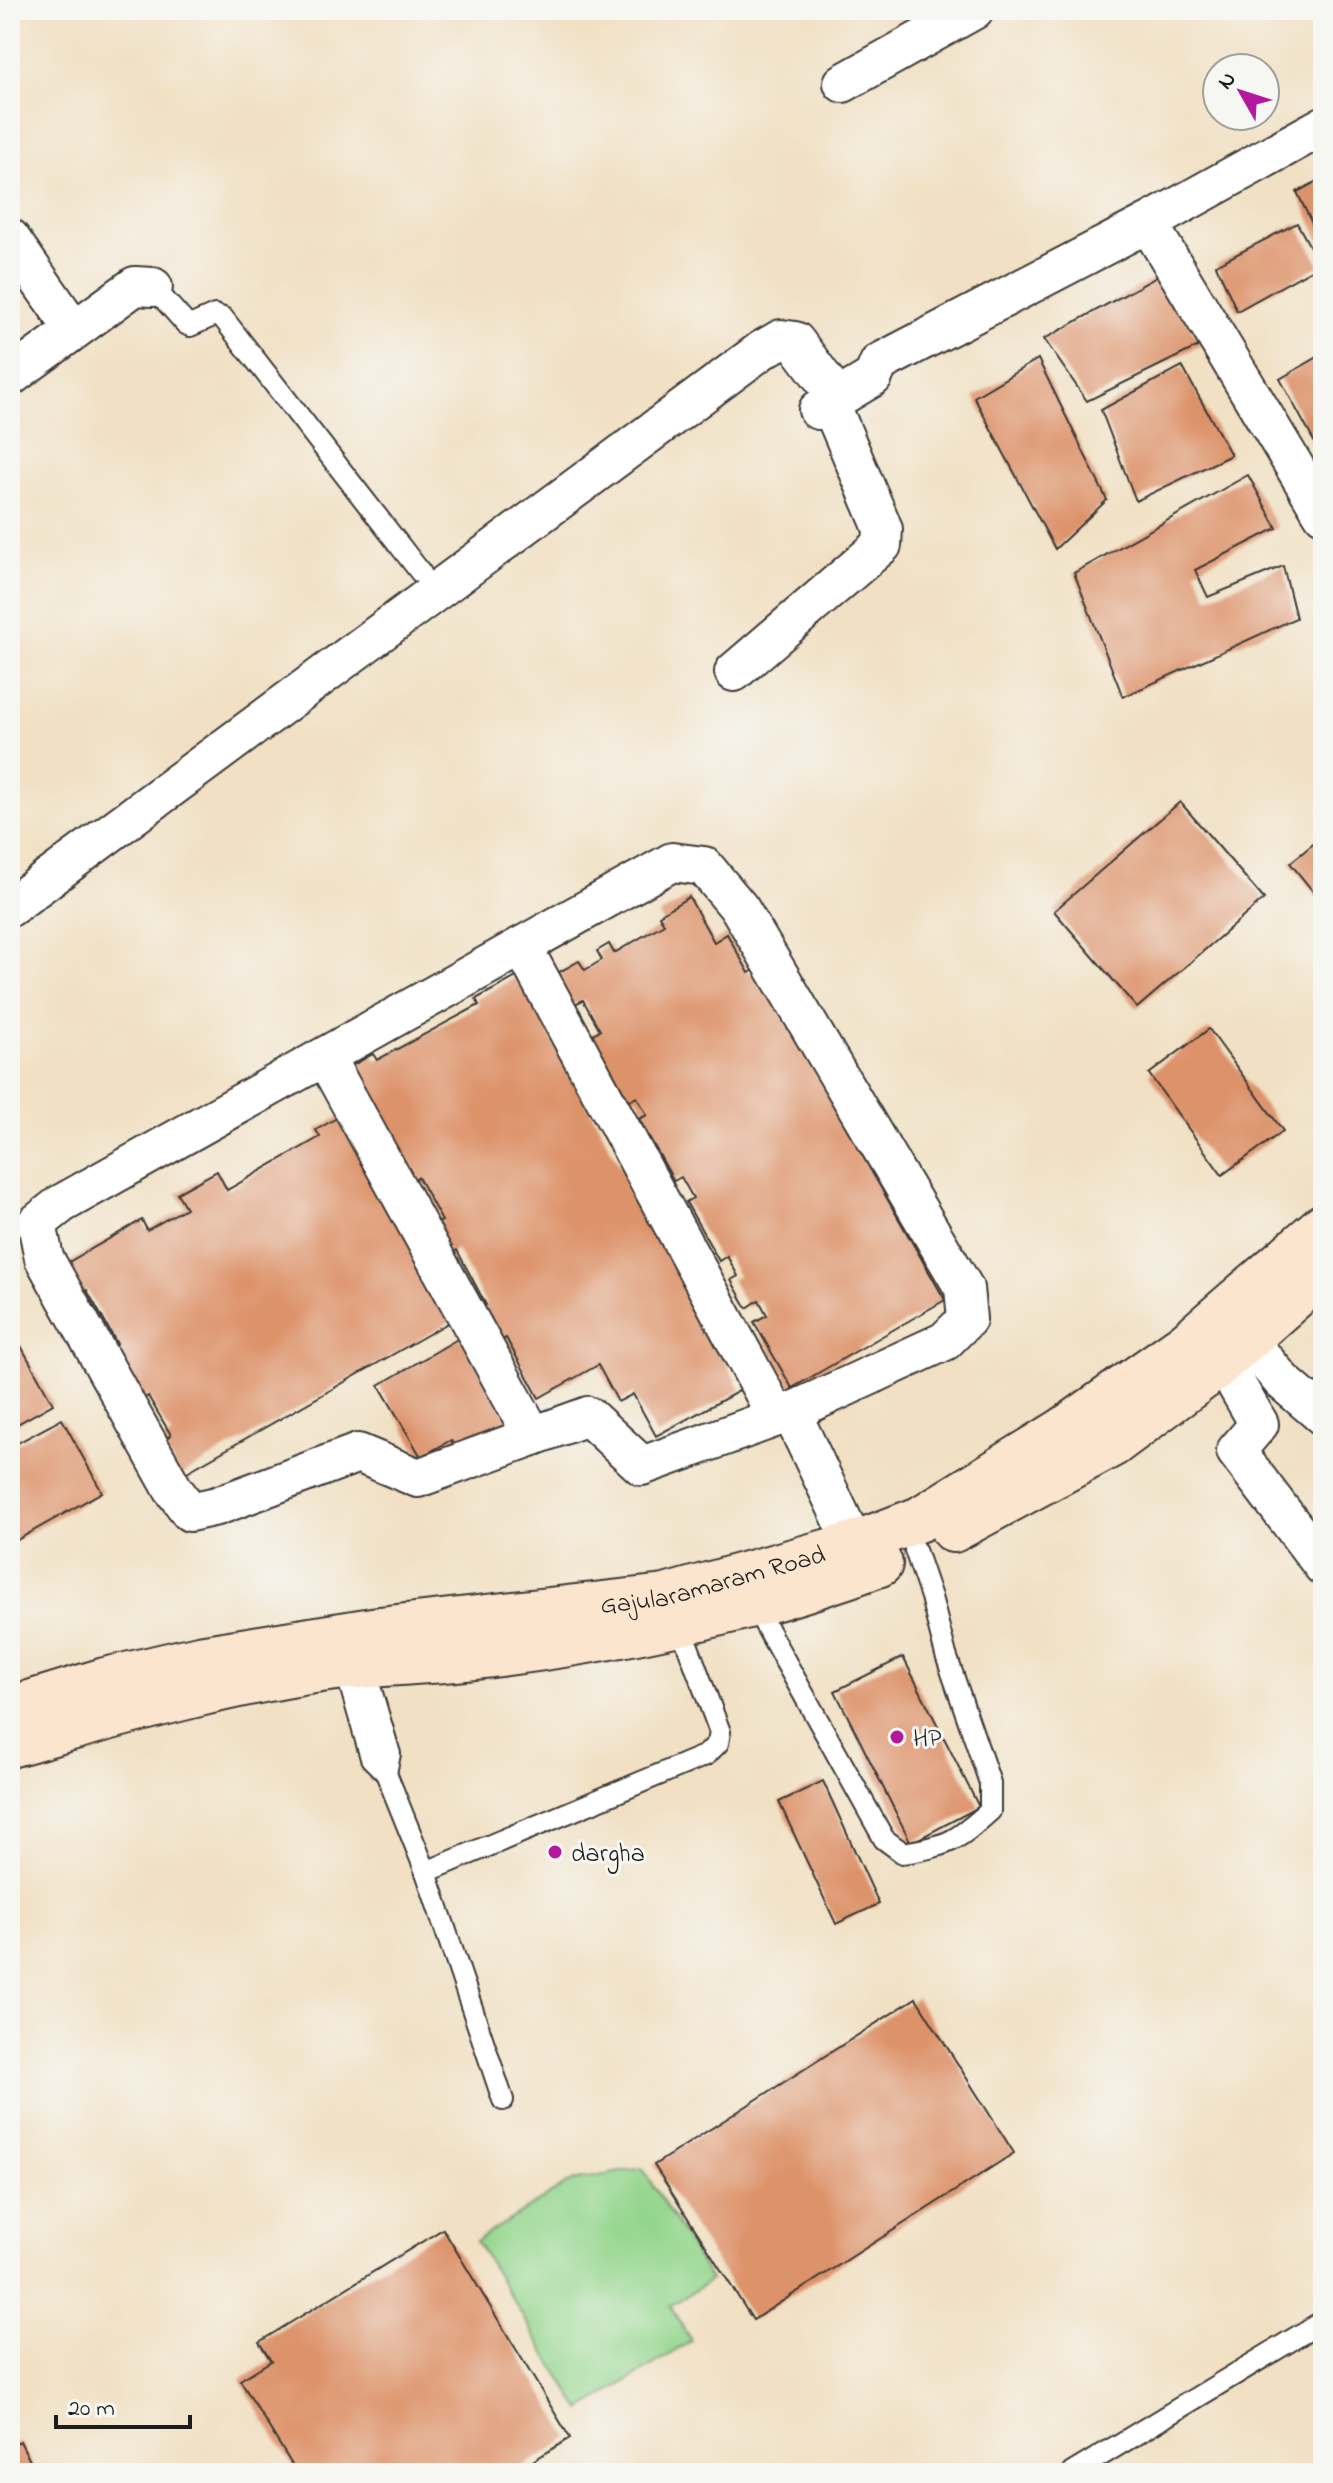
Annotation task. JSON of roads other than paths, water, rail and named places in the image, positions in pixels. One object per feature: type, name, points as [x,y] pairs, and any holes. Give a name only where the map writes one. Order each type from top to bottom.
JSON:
[{"type":"main road","name":"Gajularamaram Road","points":[[10,1745],[208,1691],[354,1667],[468,1658],[680,1625],[823,1586],[858,1558],[1062,1431],[1186,1344],[1323,1226]]},
{"type":"main road","name":"Gajularamaram Road","points":[[10,1709],[105,1680],[199,1658],[379,1629],[665,1597],[758,1573],[915,1550],[1113,1444],[1209,1373],[1323,1272]]},
{"type":"street","points":[[843,83],[974,10]]},
{"type":"street","points":[[821,396],[873,377],[879,363],[1148,223],[1323,126]]},
{"type":"street","points":[[1148,223],[1323,514]]},
{"type":"street","points":[[10,238],[74,330]]},
{"type":"street","points":[[10,377],[135,286],[153,287]]},
{"type":"street","points":[[10,907],[762,350],[781,339],[795,341],[879,519],[883,529],[882,545],[734,672]]},
{"type":"street","points":[[672,862],[704,866],[740,909],[964,1288],[967,1319],[945,1341],[784,1415],[642,1466],[588,1416],[418,1478],[358,1453],[217,1506],[190,1512],[173,1489],[44,1258],[37,1223],[61,1204],[522,946],[672,862]]},
{"type":"street","points":[[522,946],[784,1415],[858,1558]]},
{"type":"street","points":[[325,1057],[533,1436]]},
{"type":"street","points":[[1234,1349],[1323,1416]]},
{"type":"street","points":[[1234,1349],[1253,1416],[1259,1424],[1236,1451],[1323,1566]]},
{"type":"street","points":[[1253,1416],[1287,1386]]},
{"type":"lane","points":[[153,287],[190,326],[215,315],[223,318],[421,573]]},
{"type":"lane","points":[[754,1605],[884,1839],[903,1853],[944,1846],[962,1836],[990,1811],[990,1783],[946,1655],[915,1550]]},
{"type":"lane","points":[[426,1872],[706,1755],[718,1743],[720,1732],[680,1625]]},
{"type":"lane","points":[[354,1667],[390,1754],[386,1773],[426,1872],[503,2100]]},
{"type":"lane","points":[[1072,2473],[1323,2321]]},
{"type":"place","name":"HP","points":[[897,1737]]},
{"type":"place","name":"dargha","points":[[555,1852]]}]
